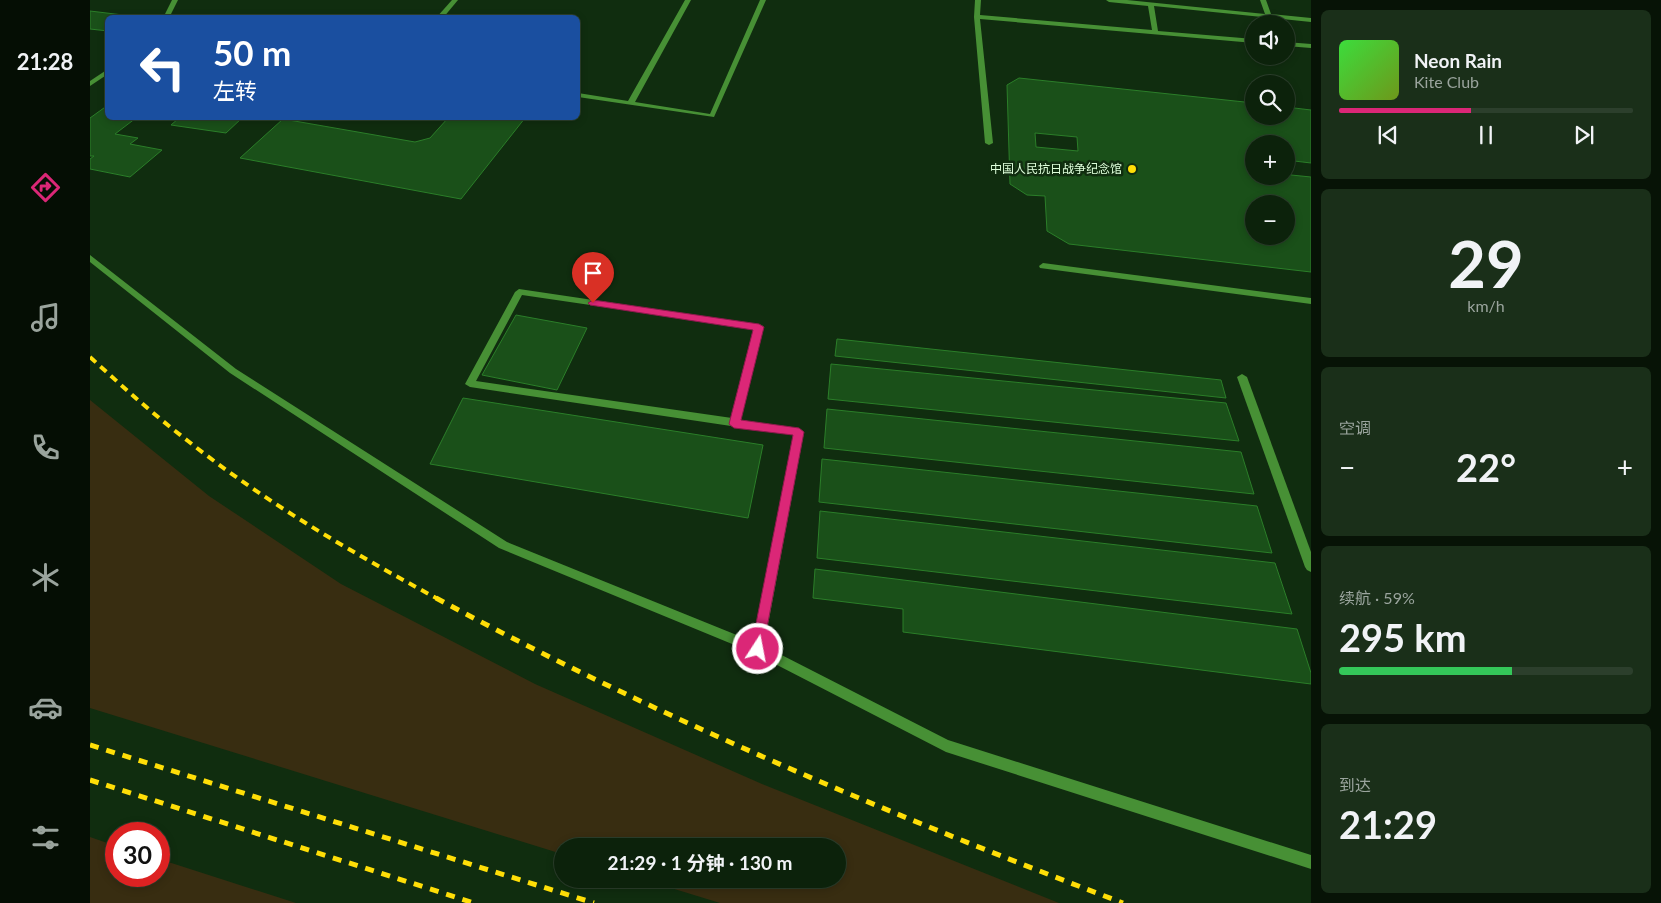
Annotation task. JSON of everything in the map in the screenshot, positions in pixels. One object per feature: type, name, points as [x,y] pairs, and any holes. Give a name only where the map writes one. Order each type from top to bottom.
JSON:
[{"type":"street","points":[[168,15],[175,0]]},
{"type":"street","points":[[442,15],[455,0]]},
{"type":"street","points":[[631,102],[688,0]]},
{"type":"street","points":[[580,95],[712,116],[763,0]]},
{"type":"street","points":[[978,0],[977,18],[989,143]]},
{"type":"street","points":[[1109,0],[1259,15]]},
{"type":"street","points":[[1263,0],[1269,15]]},
{"type":"street","points":[[1150,4],[1155,32]]},
{"type":"street","points":[[977,18],[1245,40]]},
{"type":"street","points":[[1295,18],[1311,20]]},
{"type":"street","points":[[1295,45],[1311,46]]},
{"type":"street","points":[[90,84],[105,73]]},
{"type":"street","points":[[90,258],[233,371],[503,545],[758,649],[946,746],[1311,862]]},
{"type":"street","points":[[1043,266],[1311,301]]},
{"type":"street","points":[[734,424],[759,327],[520,292],[470,384],[734,424],[799,432],[758,649]]},
{"type":"street","points":[[1242,378],[1311,566]]},
{"type":"shaded area","points":[[90,400],[209,496],[341,584],[535,684],[762,784],[1059,903],[720,903],[671,888],[846,888],[846,838],[554,838],[554,852],[90,708]]},
{"type":"shaded area","points":[[90,837],[105,842],[105,887],[170,887],[170,863],[296,903],[90,903]]},
{"type":"building","points":[[90,11],[123,15],[105,15],[105,31],[90,29]]},
{"type":"building","name":"中国人民抗日战争纪念馆","points":[[1019,78],[1245,102],[1245,125],[1295,125],[1295,108],[1311,110],[1311,163],[1295,161],[1295,135],[1245,135],[1245,185],[1295,185],[1295,175],[1311,177],[1311,272],[1069,244],[1047,231],[1045,196],[1027,195],[1010,184],[1007,85]],"holes":[[[1035,133],[1077,137],[1078,151],[1036,147]]]},
{"type":"building","points":[[105,107],[105,120],[133,120],[115,134],[138,138],[130,144],[162,150],[130,177],[90,169],[90,159],[94,156],[90,156],[90,118]]},
{"type":"building","points":[[177,120],[240,120],[226,133],[171,125]]},
{"type":"building","points":[[282,120],[415,142],[430,138],[446,120],[523,120],[461,199],[240,158]]},
{"type":"building","points":[[516,315],[587,328],[557,390],[482,375]]},
{"type":"building","points":[[837,339],[1221,380],[1226,398],[835,356]]},
{"type":"building","points":[[831,364],[1226,403],[1239,441],[828,399]]},
{"type":"building","points":[[463,398],[763,445],[748,518],[430,464]]},
{"type":"building","points":[[827,409],[1241,452],[1254,494],[824,448]]},
{"type":"building","points":[[822,459],[1257,506],[1272,553],[819,502]]},
{"type":"building","points":[[820,511],[1275,563],[1292,614],[817,558]]},
{"type":"building","points":[[815,569],[1297,629],[1311,673],[1311,684],[903,632],[903,609],[813,598]]},
{"type":"railway","points":[[90,357],[163,421],[247,485],[309,525],[438,599]]},
{"type":"railway","points":[[436,598],[519,642],[774,762],[948,835],[1123,903]]},
{"type":"railway","points":[[90,745],[594,903]]},
{"type":"railway","points":[[90,780],[474,903]]},
{"type":"place","name":"中国人民抗日战争纪念馆","points":[[1132,169]]},
{"type":"route","points":[[593,303],[759,327],[734,424],[799,432],[758,649]]}]
